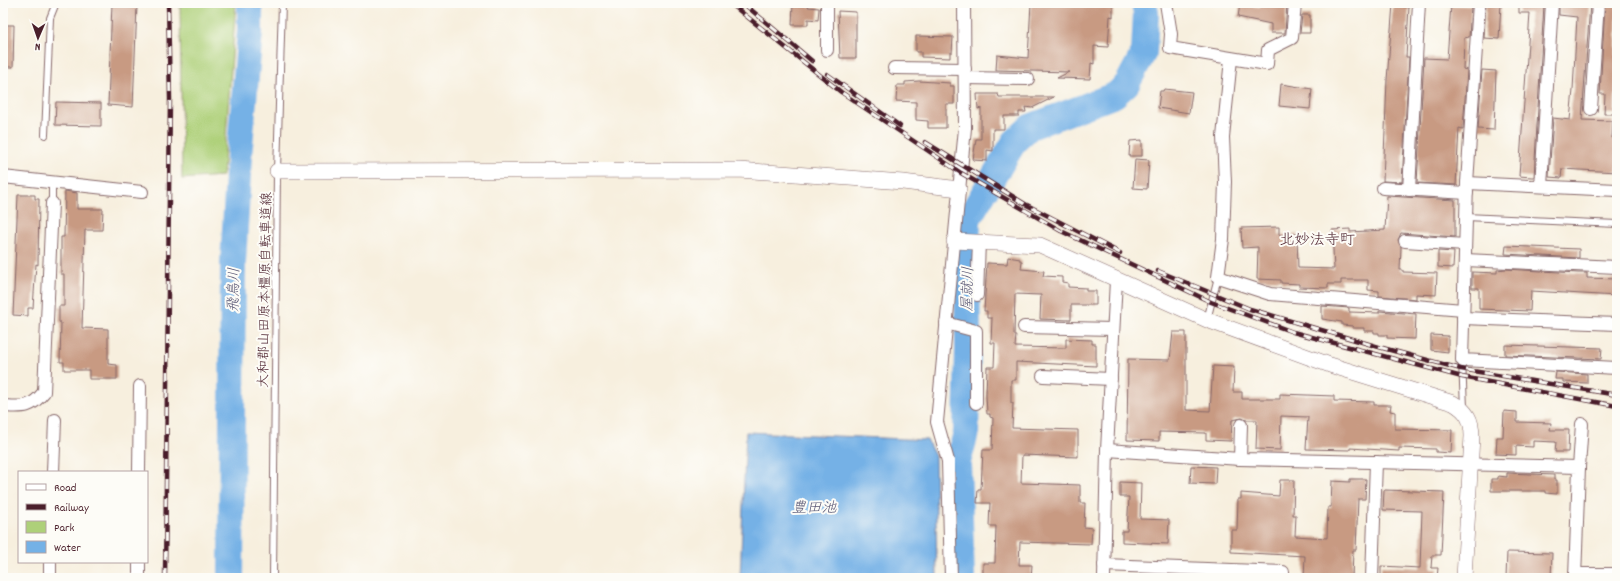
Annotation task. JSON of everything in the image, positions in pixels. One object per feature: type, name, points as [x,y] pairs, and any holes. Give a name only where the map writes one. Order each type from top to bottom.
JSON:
[{"type":"street","points":[[827,50],[828,3]]},
{"type":"street","points":[[964,3],[965,128],[959,189],[977,295]]},
{"type":"street","points":[[1166,3],[1171,34],[1170,48],[1267,64],[1268,50],[1292,38],[1296,3]]},
{"type":"street","points":[[1409,190],[1419,3]]},
{"type":"street","points":[[1478,3],[1467,188],[1462,360],[1617,368]]},
{"type":"street","points":[[1541,186],[1552,3]]},
{"type":"street","points":[[1591,110],[1598,3]]},
{"type":"street","points":[[1231,59],[1223,137],[1223,239],[1218,277],[1270,294],[1463,314],[1617,324]]},
{"type":"street","points":[[894,68],[965,73],[1028,80]]},
{"type":"street","points":[[277,171],[739,170],[895,182],[959,189]]},
{"type":"street","points":[[3,178],[142,192]]},
{"type":"street","points":[[1383,188],[1409,190],[1541,186],[1617,190]]},
{"type":"street","points":[[3,406],[24,408],[36,402],[44,392],[52,203]]},
{"type":"street","points":[[1405,241],[1465,245]]},
{"type":"street","points":[[967,242],[1040,245],[1207,320],[1330,365],[1453,403],[1464,410],[1470,420],[1472,428],[1464,578]]},
{"type":"street","points":[[951,578],[948,461],[936,422],[946,323],[967,242]]},
{"type":"street","points":[[1465,260],[1617,267]]},
{"type":"street","points":[[1104,578],[1107,450],[1116,280]]},
{"type":"street","points":[[946,323],[976,331],[976,402]]},
{"type":"street","points":[[1024,327],[1113,330]]},
{"type":"street","points":[[1043,376],[1111,379]]},
{"type":"street","points":[[139,471],[140,386]]},
{"type":"street","points":[[53,471],[55,420]]},
{"type":"street","points":[[1582,424],[1575,576],[1617,574]]},
{"type":"street","points":[[1240,459],[1241,425]]},
{"type":"street","points":[[1107,450],[1240,459],[1579,467]]},
{"type":"street","points":[[1372,578],[1376,462]]},
{"type":"street","points":[[50,563],[50,578]]},
{"type":"street","points":[[138,578],[139,563]]},
{"type":"street","points":[[1104,565],[1283,572],[1283,578]]},
{"type":"lane","points":[[44,135],[50,18],[56,3]]},
{"type":"lane","name":"大和郡山田原本橿原自転車道線","points":[[273,578],[277,171],[282,3]]},
{"type":"lane","points":[[52,182],[52,203]]},
{"type":"lane","points":[[1466,217],[1617,224]]},
{"type":"lane","points":[[1207,320],[1218,277]]},
{"type":"lane","points":[[1462,360],[1464,410]]},
{"type":"green space","points":[[180,3],[236,3],[223,176],[182,179]]},
{"type":"water","name":"豊田池","points":[[746,432],[927,440],[935,456],[937,578],[740,578]]},
{"type":"building","points":[[793,3],[809,3],[808,7],[819,8],[818,20],[808,19],[808,25],[792,25]]},
{"type":"building","points":[[1031,3],[1113,3],[1113,17],[1110,16],[1108,47],[1094,46],[1094,64],[1091,63],[1090,79],[1057,78],[1069,72],[996,70],[997,55],[1028,58]]},
{"type":"building","points":[[1260,3],[1287,3],[1285,33],[1271,33],[1271,24],[1238,17],[1240,4],[1260,7]]},
{"type":"building","points":[[1486,3],[1501,3],[1499,39],[1484,38]]},
{"type":"building","points":[[1519,3],[1544,4],[1534,177],[1519,176],[1530,13],[1519,13]]},
{"type":"building","points":[[1559,3],[1590,3],[1582,120],[1613,121],[1612,138],[1617,138],[1617,172],[1562,169],[1561,178],[1549,177],[1553,118],[1570,120],[1573,90],[1577,17],[1559,15]]},
{"type":"building","points":[[1605,3],[1617,3],[1615,114],[1604,114],[1605,94],[1600,94]]},
{"type":"building","points":[[112,4],[137,5],[133,107],[108,105]]},
{"type":"building","points":[[1393,4],[1404,4],[1404,7],[1409,7],[1406,57],[1409,57],[1402,182],[1383,181],[1387,80]]},
{"type":"building","points":[[1451,5],[1471,6],[1469,37],[1464,38],[1463,69],[1467,70],[1463,129],[1459,128],[1456,185],[1417,183],[1424,58],[1447,59]]},
{"type":"building","points":[[838,11],[856,12],[856,58],[840,58]]},
{"type":"building","points":[[1302,15],[1310,15],[1310,33],[1300,33]]},
{"type":"building","points":[[3,25],[14,25],[13,67],[3,67]]},
{"type":"building","points":[[916,36],[953,37],[952,53],[950,53],[950,58],[921,57],[921,52],[916,52]]},
{"type":"building","points":[[1482,70],[1496,71],[1494,130],[1478,129]]},
{"type":"building","points":[[919,81],[950,83],[950,86],[954,86],[954,104],[946,104],[946,128],[928,128],[928,121],[916,120],[916,102],[896,101],[897,85],[905,85],[905,82]]},
{"type":"building","points":[[1281,84],[1312,89],[1310,109],[1279,106]]},
{"type":"building","points":[[1164,89],[1192,92],[1189,113],[1158,108],[1160,91],[1163,91]]},
{"type":"building","points":[[977,94],[998,94],[999,97],[1054,97],[1032,108],[1025,107],[1026,112],[1019,112],[1019,116],[1004,116],[1004,129],[993,129],[993,151],[987,150],[987,161],[973,160],[976,139],[981,139],[981,108],[978,109]]},
{"type":"building","points":[[56,102],[101,103],[101,126],[55,125]]},
{"type":"building","points":[[1142,140],[1142,156],[1129,156],[1130,141]]},
{"type":"building","points":[[1135,159],[1149,160],[1147,189],[1133,188]]},
{"type":"building","points":[[65,191],[77,193],[77,209],[103,209],[102,230],[85,230],[82,328],[108,329],[108,364],[117,365],[117,379],[89,379],[89,370],[64,370],[64,362],[60,362],[61,323],[59,322],[59,306],[64,306],[64,274],[61,274],[61,237],[64,237]]},
{"type":"building","points":[[18,195],[35,195],[35,199],[39,199],[38,265],[36,264],[33,308],[28,308],[28,316],[13,315]]},
{"type":"building","points":[[1387,196],[1455,200],[1455,237],[1401,233],[1398,240],[1401,247],[1400,270],[1403,270],[1403,272],[1437,273],[1436,295],[1416,294],[1416,299],[1379,296],[1379,291],[1368,290],[1368,280],[1341,280],[1341,284],[1328,284],[1328,288],[1299,287],[1299,284],[1281,283],[1281,280],[1257,279],[1258,247],[1242,248],[1241,228],[1279,227],[1279,235],[1297,234],[1298,268],[1334,269],[1332,230],[1350,229],[1350,232],[1385,230]]},
{"type":"building","points":[[1506,246],[1579,249],[1579,258],[1505,254]]},
{"type":"building","points":[[1438,251],[1454,252],[1453,268],[1438,267]]},
{"type":"building","points":[[1008,257],[1020,259],[1020,261],[1022,261],[1021,269],[1044,271],[1043,276],[1062,277],[1062,282],[1068,283],[1068,287],[1086,288],[1086,291],[1096,291],[1096,305],[1071,305],[1071,320],[1040,319],[1041,295],[1015,294],[1015,347],[1066,348],[1066,339],[1092,340],[1092,344],[1096,344],[1096,366],[1016,362],[1016,380],[1011,380],[1011,403],[1013,403],[1012,428],[1078,430],[1078,457],[1022,455],[1021,483],[1080,485],[1080,503],[1085,503],[1084,527],[1092,528],[1091,544],[1020,542],[1019,565],[1032,565],[1031,578],[983,578],[983,563],[995,563],[996,526],[989,526],[990,503],[977,503],[978,489],[981,489],[983,450],[992,450],[993,418],[990,417],[990,414],[987,414],[986,395],[987,367],[994,367],[995,343],[991,343],[992,318],[987,318],[987,311],[984,311],[987,263],[1007,264]]},
{"type":"building","points":[[1505,269],[1587,273],[1587,278],[1617,279],[1617,296],[1531,291],[1530,311],[1479,309],[1479,288],[1472,288],[1472,272],[1497,273],[1497,270]]},
{"type":"building","points":[[1322,306],[1349,308],[1349,312],[1379,313],[1379,311],[1416,314],[1415,339],[1387,338],[1387,335],[1379,335],[1379,333],[1374,333],[1374,331],[1364,331],[1364,328],[1352,328],[1353,326],[1342,325],[1342,322],[1322,319]]},
{"type":"building","points":[[1173,332],[1186,332],[1186,410],[1210,411],[1213,366],[1234,367],[1233,392],[1242,392],[1242,399],[1280,399],[1280,394],[1334,396],[1334,401],[1374,402],[1374,405],[1391,405],[1390,411],[1395,412],[1395,429],[1452,430],[1451,453],[1436,452],[1436,449],[1399,448],[1399,451],[1350,448],[1350,450],[1306,449],[1308,417],[1281,416],[1280,450],[1256,449],[1257,420],[1246,420],[1242,418],[1232,420],[1231,441],[1206,440],[1206,433],[1159,432],[1159,441],[1127,440],[1128,359],[1170,360]]},
{"type":"building","points":[[1431,335],[1448,336],[1448,352],[1431,350]]},
{"type":"building","points":[[1505,345],[1602,348],[1601,359],[1505,355]]},
{"type":"building","points":[[1556,372],[1587,374],[1587,383],[1563,382],[1563,379],[1555,379]]},
{"type":"building","points":[[1504,411],[1517,412],[1517,422],[1551,423],[1550,430],[1569,430],[1568,452],[1555,452],[1556,442],[1533,441],[1533,447],[1516,446],[1516,455],[1496,454],[1497,437],[1503,437]]},
{"type":"building","points":[[1191,466],[1216,467],[1215,484],[1190,483]]},
{"type":"building","points":[[1507,473],[1554,475],[1554,480],[1557,480],[1557,494],[1545,493],[1545,491],[1491,491],[1491,479],[1498,479],[1498,476],[1507,477]]},
{"type":"building","points":[[1350,479],[1366,479],[1365,499],[1358,499],[1356,550],[1353,550],[1352,578],[1304,578],[1305,556],[1231,552],[1231,530],[1237,530],[1238,499],[1241,499],[1241,493],[1279,496],[1280,480],[1294,480],[1293,515],[1296,515],[1295,536],[1327,538],[1328,507],[1331,507],[1332,481],[1350,482]]},
{"type":"building","points":[[1120,482],[1141,483],[1140,519],[1169,520],[1168,544],[1122,542],[1122,531],[1127,531],[1129,497],[1120,497]]},
{"type":"building","points":[[1384,490],[1444,492],[1441,555],[1432,555],[1431,568],[1438,568],[1437,578],[1381,578],[1381,566],[1420,568],[1422,511],[1383,510]]},
{"type":"building","points":[[1507,552],[1552,553],[1551,578],[1506,578]]},
{"type":"waterway","name":"飛鳥川","points":[[231,578],[233,263],[239,157],[250,31],[250,3]]},
{"type":"waterway","name":"屋就川","points":[[962,578],[958,462],[966,433],[968,349],[968,219],[1015,141],[1030,127],[1115,95],[1127,84],[1144,52],[1146,13],[1144,3]]},
{"type":"railway","points":[[165,578],[170,99],[168,3]]},
{"type":"railway","points":[[730,3],[841,92],[961,173],[1061,231],[1211,302],[1293,332],[1462,377],[1617,406]]},
{"type":"railway","points":[[743,3],[812,61]]},
{"type":"railway","points":[[827,74],[900,126]]},
{"type":"railway","points":[[925,142],[1025,204],[1120,253]]},
{"type":"railway","points":[[1158,271],[1250,309],[1379,347],[1461,369],[1617,395]]},
{"type":"district","name":"北妙法寺町","points":[[1317,239]]}]
